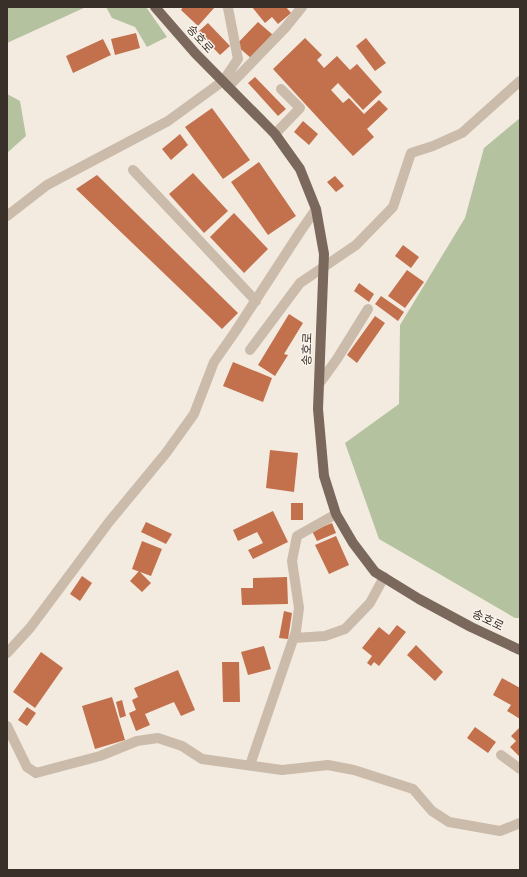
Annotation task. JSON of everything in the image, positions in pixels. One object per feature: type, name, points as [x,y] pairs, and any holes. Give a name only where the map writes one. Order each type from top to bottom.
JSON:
[{"type":"main road","name":"송호로","points":[[155,7],[195,53],[275,134],[300,169],[316,209],[324,254],[318,409],[324,476],[336,514],[353,543],[374,572],[419,599],[471,627],[520,650]]},
{"type":"street","points":[[7,216],[47,186],[168,120],[226,84],[285,28],[302,7]]},
{"type":"street","points":[[226,84],[238,59],[228,8]]},
{"type":"street","points":[[250,350],[300,283],[356,245],[394,207],[411,153],[462,134],[520,81]]},
{"type":"street","points":[[275,134],[300,108],[281,89]]},
{"type":"street","points":[[133,170],[256,301]]},
{"type":"street","points":[[7,653],[30,628],[109,522],[166,453],[194,414],[214,362],[316,209]]},
{"type":"street","points":[[319,384],[337,359],[368,309]]},
{"type":"street","points":[[250,765],[296,631],[299,608],[292,561],[297,536],[336,514]]},
{"type":"street","points":[[294,638],[325,636],[345,629],[370,603],[384,577]]},
{"type":"street","points":[[7,726],[27,767],[36,773],[100,756],[137,741],[158,738],[182,746],[202,759],[282,770],[328,765],[354,770],[412,789],[432,811],[449,822],[500,831],[520,823]]},
{"type":"street","points":[[501,755],[520,769]]},
{"type":"green space","points":[[7,7],[86,7],[7,43]]},
{"type":"green space","points":[[106,7],[146,7],[167,37],[147,47],[135,27],[112,18]]},
{"type":"green space","points":[[7,94],[20,101],[26,136],[7,153]]},
{"type":"green space","points":[[520,118],[520,618],[515,618],[379,539],[345,443],[399,404],[400,325],[465,218],[484,148]]},
{"type":"building","points":[[183,7],[215,7],[198,26],[181,10]]},
{"type":"building","points":[[252,7],[286,7],[291,13],[278,24],[272,17],[265,23]]},
{"type":"building","points":[[258,22],[273,35],[252,59],[236,45]]},
{"type":"building","points":[[208,23],[230,46],[220,55],[198,32]]},
{"type":"building","points":[[136,33],[140,48],[115,55],[111,39]]},
{"type":"building","points":[[305,38],[322,55],[317,60],[324,68],[337,56],[350,70],[357,64],[382,92],[363,110],[338,83],[331,90],[343,103],[349,98],[364,114],[379,100],[388,109],[367,129],[374,137],[353,156],[273,69]]},
{"type":"building","points":[[366,38],[386,63],[375,71],[356,46]]},
{"type":"building","points":[[103,39],[111,55],[73,73],[66,56]]},
{"type":"building","points":[[255,77],[286,109],[278,116],[248,83]]},
{"type":"building","points":[[212,108],[250,160],[223,179],[185,127]]},
{"type":"building","points":[[303,121],[318,134],[309,145],[294,132]]},
{"type":"building","points":[[180,134],[188,145],[171,160],[162,149]]},
{"type":"building","points":[[259,162],[296,216],[268,235],[231,182]]},
{"type":"building","points":[[193,173],[228,211],[204,233],[169,194]]},
{"type":"building","points":[[97,175],[238,313],[222,329],[76,189]]},
{"type":"building","points":[[335,176],[344,186],[336,192],[327,182]]},
{"type":"building","points":[[234,213],[268,249],[244,273],[210,237]]},
{"type":"building","points":[[403,245],[419,257],[411,268],[395,256]]},
{"type":"building","points":[[407,270],[424,282],[405,308],[388,296]]},
{"type":"building","points":[[359,283],[374,294],[369,302],[354,291]]},
{"type":"building","points":[[381,296],[404,312],[398,321],[375,304]]},
{"type":"building","points":[[289,314],[303,323],[284,354],[288,355],[275,376],[258,365]]},
{"type":"building","points":[[375,316],[385,323],[357,363],[347,355]]},
{"type":"building","points":[[233,362],[272,378],[263,402],[223,386]]},
{"type":"building","points":[[270,450],[298,453],[294,492],[266,488]]},
{"type":"building","points":[[291,503],[303,503],[303,520],[291,520]]},
{"type":"building","points":[[273,511],[288,542],[253,559],[248,550],[263,543],[257,532],[238,541],[233,530]]},
{"type":"building","points":[[146,522],[172,534],[166,544],[141,532]]},
{"type":"building","points":[[332,523],[336,533],[317,541],[312,531]]},
{"type":"building","points":[[336,536],[349,565],[329,574],[315,545]]},
{"type":"building","points":[[142,541],[162,549],[151,576],[132,569]]},
{"type":"building","points":[[139,571],[151,583],[142,592],[130,581]]},
{"type":"building","points":[[82,576],[92,583],[80,601],[70,594]]},
{"type":"building","points":[[287,577],[288,604],[242,605],[241,588],[253,588],[253,578]]},
{"type":"building","points":[[284,611],[292,613],[288,639],[279,638]]},
{"type":"building","points":[[397,625],[406,632],[379,666],[374,662],[371,666],[367,663],[372,656],[362,648],[379,627],[389,635]]},
{"type":"building","points":[[416,645],[443,672],[435,681],[407,655]]},
{"type":"building","points":[[264,646],[271,669],[248,675],[241,652]]},
{"type":"building","points":[[41,652],[63,668],[35,708],[13,692]]},
{"type":"building","points":[[222,662],[239,662],[240,702],[223,702]]},
{"type":"building","points":[[178,670],[195,710],[181,716],[174,702],[145,714],[150,725],[136,731],[129,713],[136,710],[132,700],[138,697],[134,688]]},
{"type":"building","points":[[502,678],[520,688],[520,719],[507,711],[511,705],[493,695]]},
{"type":"building","points":[[112,697],[125,740],[95,749],[82,706]]},
{"type":"building","points":[[122,700],[126,716],[120,718],[116,702]]},
{"type":"building","points":[[27,707],[36,713],[27,726],[18,720]]},
{"type":"building","points":[[475,727],[496,742],[488,753],[467,738]]},
{"type":"building","points":[[520,727],[520,757],[510,747],[516,741],[511,736]]}]
